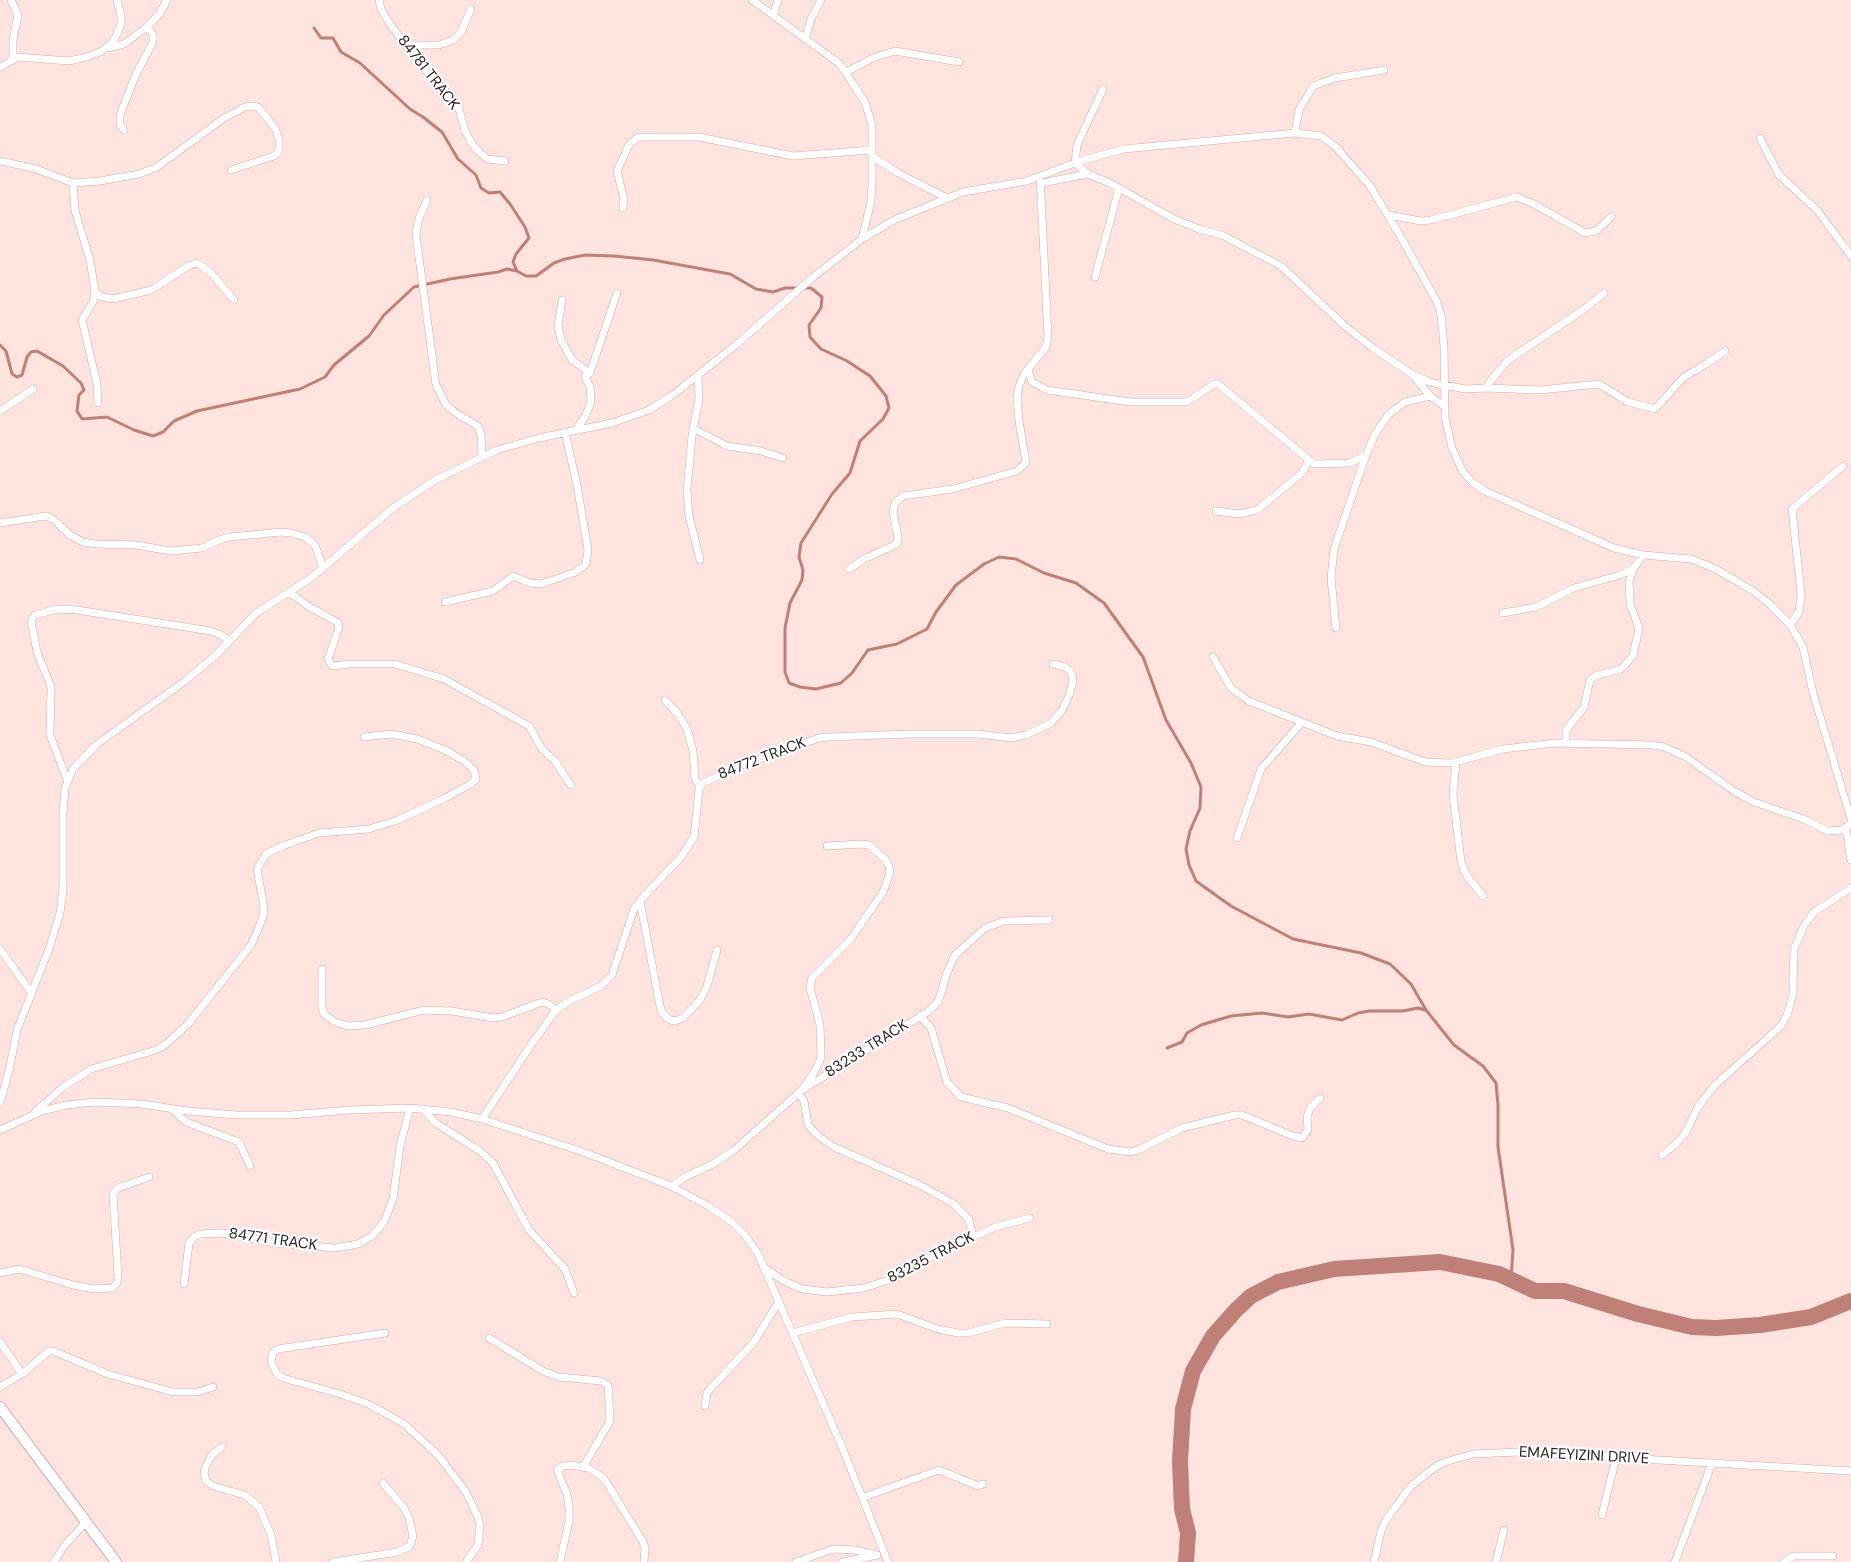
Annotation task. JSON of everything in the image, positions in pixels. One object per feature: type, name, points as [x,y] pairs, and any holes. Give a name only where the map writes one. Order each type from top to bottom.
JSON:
[{"type":"main road","points":[[0,1407],[116,1562]]},
{"type":"street","points":[[11,0],[18,15],[13,40],[13,59]]},
{"type":"street","points":[[107,48],[114,40],[120,24],[121,15],[117,0]]},
{"type":"street","points":[[0,67],[13,59],[23,57],[69,61],[124,44],[160,14],[167,0]]},
{"type":"street","name":"84781 TRACK","points":[[379,0],[384,15],[406,45],[459,109],[465,131],[475,148],[487,159],[505,161]]},
{"type":"street","points":[[752,0],[831,57],[846,72],[869,112],[873,125],[871,201],[862,238]]},
{"type":"street","points":[[773,16],[778,0]]},
{"type":"street","points":[[805,39],[811,19],[821,0]]},
{"type":"street","points":[[406,45],[439,45],[453,40],[461,32],[471,9]]},
{"type":"street","points":[[124,130],[120,125],[120,115],[136,74],[153,42],[153,35],[147,27]]},
{"type":"street","points":[[846,72],[875,57],[895,51],[959,62]]},
{"type":"street","points":[[1295,133],[1299,110],[1312,86],[1335,78],[1384,70]]},
{"type":"street","points":[[1075,163],[1077,145],[1103,89]]},
{"type":"street","points":[[0,161],[36,169],[73,183],[100,181],[148,171],[166,161],[211,125],[245,107],[254,105],[264,112],[275,128],[279,140],[279,152],[274,156],[231,170]]},
{"type":"street","points":[[1041,180],[1075,163],[1124,149],[1295,133],[1321,136],[1335,146],[1370,186],[1437,302],[1441,315],[1444,346],[1444,406],[1448,431],[1458,464],[1473,483],[1485,491],[1584,536],[1614,548],[1643,555],[1691,559],[1716,569],[1753,591],[1771,605],[1790,625],[1803,647],[1817,708],[1851,819]]},
{"type":"street","points":[[623,208],[624,199],[617,171],[632,141],[638,137],[699,136],[793,156],[872,153],[898,173],[947,198]]},
{"type":"street","points":[[1760,138],[1779,175],[1817,210],[1851,256]]},
{"type":"street","points":[[1075,163],[1088,174],[1119,188],[1174,219],[1222,235],[1270,260],[1293,277],[1360,339],[1413,375],[1428,382],[1473,390],[1485,388],[1540,390],[1599,384],[1628,402],[1653,410],[1684,377],[1725,351]]},
{"type":"street","points":[[0,1103],[17,1030],[49,949],[60,913],[63,890],[63,798],[67,780],[79,761],[97,744],[170,693],[217,654],[256,613],[323,568],[405,499],[435,480],[482,456],[519,443],[612,423],[649,410],[698,375],[862,238],[894,220],[947,198],[984,187],[1088,174]]},
{"type":"street","points":[[849,569],[864,559],[897,544],[898,537],[893,512],[895,503],[903,496],[953,489],[1017,471],[1024,466],[1027,460],[1021,435],[1017,398],[1021,379],[1043,352],[1048,337],[1041,180]]},
{"type":"street","points":[[73,183],[75,211],[90,260],[95,291],[93,302],[82,320],[97,384],[98,403]]},
{"type":"street","points":[[1095,277],[1119,188]]},
{"type":"street","points":[[1388,215],[1421,221],[1431,220],[1517,197],[1585,233],[1596,231],[1611,217]]},
{"type":"street","points":[[427,200],[418,221],[416,235],[436,385],[446,405],[478,426],[481,434],[482,456]]},
{"type":"street","points":[[95,291],[99,296],[108,299],[151,290],[196,263],[212,274],[234,300]]},
{"type":"street","points":[[576,430],[586,415],[591,401],[590,387],[585,376],[590,373],[617,293]]},
{"type":"street","points":[[1485,388],[1508,361],[1604,293]]},
{"type":"street","points":[[562,300],[558,325],[561,340],[572,360],[590,373]]},
{"type":"street","points":[[1028,369],[1032,382],[1040,387],[1130,402],[1187,402],[1214,384],[1218,384],[1318,465],[1343,464],[1356,461],[1366,455]]},
{"type":"street","points":[[698,375],[699,398],[687,480],[691,530],[700,560]]},
{"type":"street","points":[[1413,375],[1430,396],[1444,406]]},
{"type":"street","points":[[0,411],[33,389]]},
{"type":"street","points":[[1336,628],[1331,578],[1334,549],[1366,455],[1375,434],[1389,414],[1405,402],[1430,396]]},
{"type":"street","points":[[693,428],[727,446],[761,451],[783,458]]},
{"type":"street","points":[[444,602],[493,591],[513,576],[530,583],[542,584],[576,572],[586,564],[588,550],[566,432]]},
{"type":"street","points":[[1216,511],[1239,514],[1257,510],[1302,473],[1309,460]]},
{"type":"street","points":[[1790,625],[1799,612],[1801,593],[1792,508],[1843,466]]},
{"type":"street","points":[[0,523],[46,516],[82,542],[136,545],[171,551],[202,548],[230,537],[291,533],[305,537],[315,545],[323,568]]},
{"type":"street","points":[[1566,742],[1566,730],[1584,707],[1590,680],[1595,676],[1621,669],[1634,656],[1639,628],[1629,596],[1629,581],[1643,555]]},
{"type":"street","points":[[1503,613],[1536,608],[1574,588],[1620,575],[1634,568]]},
{"type":"street","points":[[289,592],[308,606],[337,622],[339,626],[328,659],[332,666],[366,663],[401,664],[444,679],[529,726],[542,749],[555,761],[571,785]]},
{"type":"street","points":[[67,780],[62,761],[52,741],[51,687],[37,652],[32,623],[35,615],[66,609],[211,631],[230,641]]},
{"type":"street","points":[[1213,657],[1226,681],[1240,696],[1257,705],[1337,736],[1384,746],[1415,759],[1439,763],[1456,762],[1503,749],[1566,742],[1664,747],[1686,758],[1754,802],[1806,820],[1828,831],[1848,826],[1850,845],[1848,848],[1851,860]]},
{"type":"street","name":"84772 TRACK","points":[[482,1119],[556,1010],[568,1001],[601,986],[612,975],[630,919],[640,901],[681,857],[694,837],[700,787],[707,780],[819,738],[909,734],[1011,738],[1026,735],[1051,723],[1062,710],[1069,696],[1073,678],[1070,671],[1053,664]]},
{"type":"street","points":[[665,699],[687,729],[693,751],[695,779],[700,787]]},
{"type":"street","points":[[1237,838],[1261,768],[1302,722]]},
{"type":"street","points":[[31,1115],[62,1088],[91,1069],[156,1050],[187,1025],[251,945],[263,917],[264,908],[257,869],[266,854],[319,833],[369,829],[398,820],[445,798],[471,784],[476,778],[474,770],[464,761],[445,750],[417,739],[391,735],[364,737]]},
{"type":"street","points":[[1456,762],[1454,795],[1461,862],[1467,876],[1483,896]]},
{"type":"street","points":[[827,846],[869,845],[885,860],[890,873],[883,892],[849,940],[812,978],[810,988],[820,1025],[820,1058],[813,1074],[800,1091],[808,1125],[817,1135],[834,1147],[920,1185],[954,1204],[969,1220],[973,1237]]},
{"type":"street","points":[[1662,1155],[1686,1132],[1698,1107],[1715,1085],[1781,1026],[1793,994],[1794,950],[1804,926],[1814,912],[1851,888]]},
{"type":"street","points":[[640,901],[660,1006],[662,1013],[670,1020],[675,1022],[682,1018],[700,1000],[707,986],[717,951]]},
{"type":"street","name":"83233 TRACK","points":[[671,1186],[733,1151],[800,1091],[937,1003],[955,956],[975,936],[995,923],[1004,921],[1049,920]]},
{"type":"street","points":[[0,949],[31,992]]},
{"type":"street","points":[[322,969],[324,1014],[335,1022],[348,1026],[366,1025],[424,1010],[452,1011],[493,1018],[502,1017],[542,1002],[556,1010]]},
{"type":"street","points":[[920,1016],[931,1028],[947,1082],[961,1096],[1008,1108],[1108,1149],[1130,1152],[1138,1150],[1182,1128],[1235,1115],[1242,1115],[1302,1138],[1308,1130],[1307,1117],[1310,1108],[1320,1098]]},
{"type":"street","points":[[0,1130],[31,1115],[66,1105],[95,1102],[141,1104],[213,1114],[266,1115],[423,1109],[482,1119],[583,1152],[671,1186],[733,1223],[752,1245],[765,1268],[864,1497],[881,1554],[888,1562]]},
{"type":"street","name":"84771 TRACK","points":[[184,1284],[189,1243],[200,1234],[223,1233],[275,1243],[335,1248],[357,1244],[372,1236],[384,1222],[393,1199],[400,1146],[410,1108]]},
{"type":"street","points":[[172,1109],[186,1122],[239,1142],[250,1166]]},
{"type":"street","points":[[423,1109],[434,1122],[480,1151],[494,1163],[529,1230],[565,1269],[574,1293]]},
{"type":"street","points":[[0,1273],[19,1269],[73,1285],[94,1289],[113,1288],[118,1276],[113,1193],[118,1188],[149,1177]]},
{"type":"street","name":"83235 TRACK","points":[[765,1268],[787,1283],[802,1289],[827,1292],[864,1288],[898,1277],[931,1257],[995,1227],[1030,1218]]},
{"type":"street","points":[[705,1406],[707,1393],[754,1342],[779,1301]]},
{"type":"street","points":[[793,1333],[852,1317],[889,1314],[901,1314],[922,1324],[958,1333],[968,1333],[1005,1323],[1047,1324]]},
{"type":"street","points":[[385,1333],[278,1349],[273,1352],[271,1362],[277,1374],[283,1378],[340,1394],[385,1413],[404,1424],[438,1455],[466,1492],[478,1517],[480,1527],[478,1545],[466,1562]]},
{"type":"street","points":[[489,1338],[543,1371],[559,1377],[601,1381],[608,1385],[610,1420],[583,1467]]},
{"type":"street","points":[[0,1342],[22,1374]]},
{"type":"street","points":[[0,1387],[22,1374],[49,1351],[57,1352],[108,1374],[173,1392],[198,1392],[213,1387]]},
{"type":"street","points":[[222,1447],[206,1466],[204,1473],[206,1481],[213,1486],[245,1496],[259,1507],[271,1534],[276,1562]]},
{"type":"street","name":"EMAFEYIZINI DRIVE","points":[[1374,1562],[1381,1531],[1394,1507],[1411,1486],[1448,1461],[1473,1454],[1501,1452],[1851,1471]]},
{"type":"street","points":[[1602,1515],[1616,1458]]},
{"type":"street","points":[[1675,1562],[1712,1463]]},
{"type":"street","points":[[560,1562],[569,1521],[567,1494],[557,1470],[563,1466],[583,1467],[602,1477],[634,1524],[645,1548],[644,1562]]},
{"type":"street","points":[[864,1497],[939,1470],[978,1486],[983,1484]]},
{"type":"street","points":[[333,1562],[398,1552],[410,1546],[413,1536],[409,1518],[401,1503],[383,1482]]},
{"type":"street","points":[[54,1562],[64,1546],[86,1522]]},
{"type":"street","points":[[1496,1562],[1504,1530]]},
{"type":"street","points":[[796,1562],[823,1551],[840,1549],[881,1554]]},
{"type":"street","points":[[843,1562],[881,1554]]},
{"type":"street","points":[[1784,1562],[1793,1556],[1833,1556]]},
{"type":"waterway","points":[[314,28],[321,38],[333,38],[341,52],[360,63],[410,109],[442,132],[458,159],[476,175],[481,188],[489,193],[500,192],[525,227],[529,238],[516,254],[513,262],[517,271]]},
{"type":"waterway","points":[[0,345],[6,351],[12,374],[17,377],[22,375],[27,357],[31,352],[37,351],[63,366],[81,383],[84,390],[79,395],[77,411],[82,419],[107,417],[153,436],[163,432],[174,421],[197,411],[300,389],[325,377],[334,365],[369,336],[384,315],[414,287],[507,269],[526,276],[536,276],[554,263],[585,255],[653,260],[730,274],[756,289],[773,292],[785,288],[811,288],[822,297],[821,308],[809,325],[810,337],[821,349],[847,361],[870,376],[886,396],[889,408],[883,419],[860,441],[850,473],[832,494],[801,543],[799,557],[803,570],[802,580],[790,603],[785,628],[785,672],[789,683],[816,689],[841,683],[852,673],[868,650],[897,644],[927,629],[936,612],[956,585],[984,564],[999,557],[1016,559],[1044,573],[1076,583],[1104,603],[1143,657],[1166,720],[1191,763],[1201,787],[1200,808],[1190,831],[1186,849],[1189,865],[1196,881],[1231,906],[1293,939],[1361,953],[1390,964],[1411,984],[1426,1010],[1454,1045],[1483,1066],[1496,1083],[1498,1147],[1513,1250],[1511,1280]]},
{"type":"waterway","points":[[1167,1048],[1182,1042],[1187,1033],[1201,1025],[1231,1016],[1262,1013],[1288,1017],[1309,1014],[1342,1020],[1369,1011],[1403,1011],[1418,1008],[1425,1010]]},
{"type":"waterway","points":[[1186,1562],[1188,1533],[1182,1509],[1180,1461],[1183,1409],[1193,1371],[1213,1336],[1236,1310],[1251,1296],[1278,1282],[1334,1269],[1440,1262],[1499,1274],[1535,1291],[1564,1291],[1638,1314],[1692,1327],[1716,1328],[1760,1325],[1811,1317],[1851,1301]]}]
